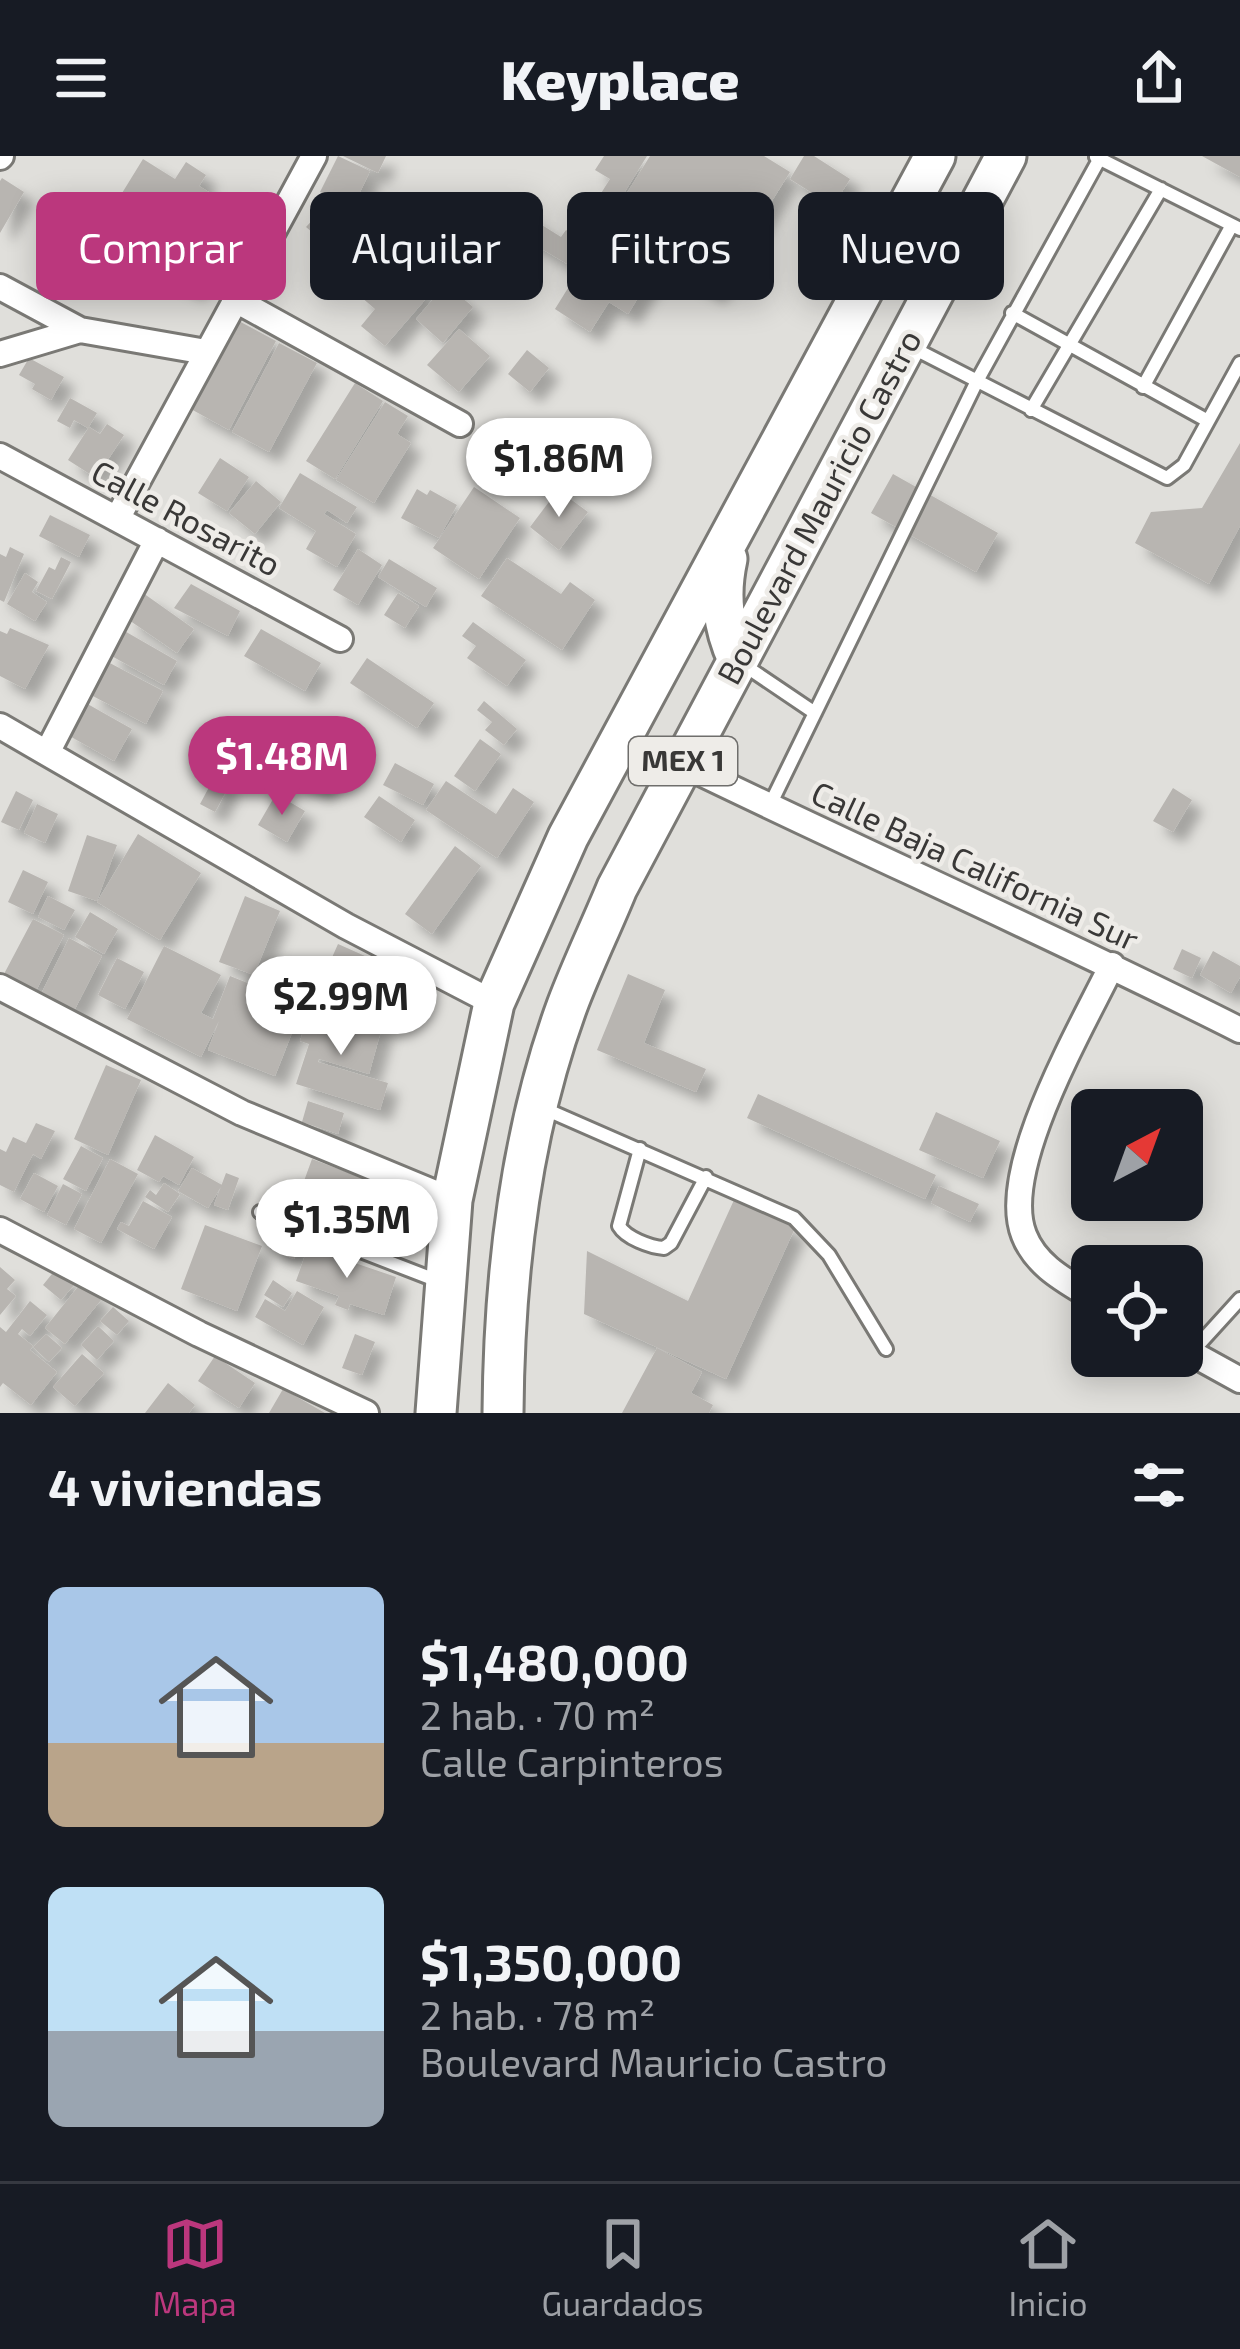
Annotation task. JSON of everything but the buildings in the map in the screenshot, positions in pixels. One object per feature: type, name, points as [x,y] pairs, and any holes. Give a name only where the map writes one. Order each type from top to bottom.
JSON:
[{"type":"main road","name":"Boulevard Mauricio Castro","points":[[436,1413],[452,1200],[494,1003],[568,837],[935,156]]},
{"type":"main road","name":"Boulevard Mauricio Castro","points":[[503,1413],[519,1200],[538,1106],[566,1008],[617,888],[1006,156]]},
{"type":"main road","points":[[733,530],[721,598],[738,661]]},
{"type":"street","points":[[286,206],[314,156]]},
{"type":"street","points":[[0,287],[80,330],[206,352]]},
{"type":"street","points":[[117,519],[233,300]]},
{"type":"street","points":[[238,300],[460,424]]},
{"type":"street","points":[[0,354],[80,330]]},
{"type":"street","name":"Calle Rosarito","points":[[0,456],[340,639]]},
{"type":"street","points":[[48,751],[157,541]]},
{"type":"street","points":[[0,726],[346,926],[494,1003]]},
{"type":"street","name":"Calle Baja California Sur","points":[[682,764],[1240,1030]]},
{"type":"street","points":[[1071,1284],[1031,1250],[1022,1232],[1018,1186],[1039,1118],[1112,965]]},
{"type":"street","points":[[0,987],[242,1113],[452,1200]]},
{"type":"street","points":[[0,1230],[366,1413]]},
{"type":"street","points":[[1203,1359],[1240,1380]]},
{"type":"lane","points":[[769,807],[977,381],[1098,157],[1236,227],[1143,387]]},
{"type":"lane","points":[[1031,410],[1161,189]]},
{"type":"lane","points":[[1012,314],[1208,421]]},
{"type":"lane","points":[[905,344],[1167,478],[1184,465],[1240,363]]},
{"type":"lane","points":[[738,661],[815,712]]},
{"type":"lane","points":[[538,1106],[780,1210],[829,1255],[886,1349]]},
{"type":"lane","points":[[640,1149],[619,1226],[655,1247],[671,1243],[706,1177]]},
{"type":"lane","points":[[260,1212],[446,1284]]},
{"type":"lane","points":[[1203,1334],[1240,1299]]}]
